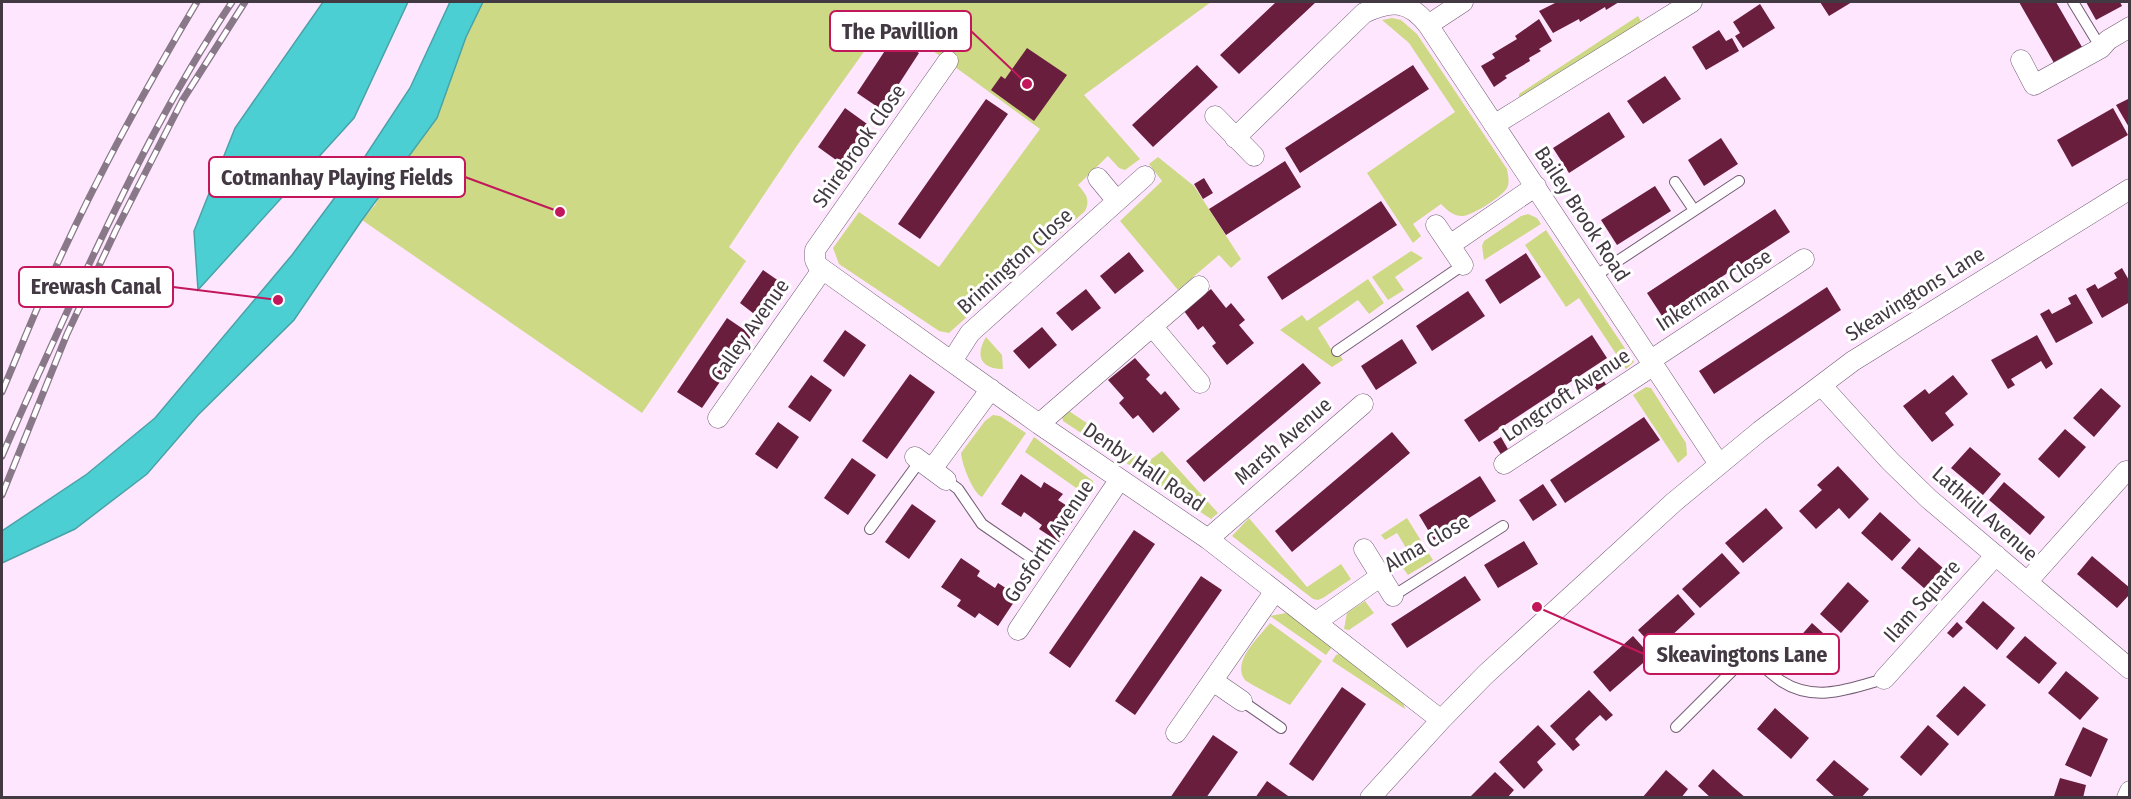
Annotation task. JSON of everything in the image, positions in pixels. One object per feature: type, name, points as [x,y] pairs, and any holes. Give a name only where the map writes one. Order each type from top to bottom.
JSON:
[{"type":"street","points":[[1428,25],[1463,2]]},
{"type":"street","points":[[1494,124],[1692,2]]},
{"type":"street","points":[[1235,138],[1364,13],[1383,3],[1395,3]]},
{"type":"street","name":"Bailey Brook Road","points":[[1395,3],[1410,6],[1428,25],[1719,464]]},
{"type":"street","points":[[2021,60],[2034,85],[2100,48],[2108,40],[2130,27]]},
{"type":"street","name":"Shirebrook Close","points":[[819,265],[815,250],[948,61]]},
{"type":"street","points":[[1215,116],[1254,156]]},
{"type":"street","name":"Brimington Close","points":[[952,361],[970,333],[1145,176]]},
{"type":"street","points":[[1098,178],[1117,201]]},
{"type":"street","points":[[1450,245],[1536,186]]},
{"type":"street","name":"Skeavingtons Lane","points":[[1370,798],[1485,675],[1719,464],[1821,384],[1939,307],[2130,189]]},
{"type":"street","points":[[1436,225],[1463,265]]},
{"type":"street","name":"Inkerman Close","points":[[1652,363],[1804,259]]},
{"type":"street","name":"Denby Hall Road","points":[[819,265],[1039,424],[1208,539],[1441,720]]},
{"type":"street","name":"Calley Avenue","points":[[718,418],[819,265]]},
{"type":"street","points":[[1039,424],[1199,286]]},
{"type":"street","points":[[1152,326],[1200,383]]},
{"type":"street","name":"Longcroft Avenue","points":[[1504,464],[1652,363]]},
{"type":"street","name":"Lathkill Avenue","points":[[1821,384],[1902,473],[1929,499],[2130,669]]},
{"type":"street","points":[[928,467],[991,389]]},
{"type":"street","name":"Marsh Avenue","points":[[1208,539],[1363,404]]},
{"type":"street","points":[[2027,582],[2128,471]]},
{"type":"street","name":"Gosforth Avenue","points":[[1018,630],[1120,479]]},
{"type":"street","name":"Alma Close","points":[[1364,549],[1393,596]]},
{"type":"street","name":"Ilam Square","points":[[1884,680],[1996,555]]},
{"type":"street","name":"Alma Close","points":[[1316,622],[1381,576]]},
{"type":"street","points":[[1176,733],[1275,591]]},
{"type":"street","points":[[1213,681],[1242,701]]},
{"type":"street","points":[[2127,798],[2130,791]]},
{"type":"lane","points":[[2073,2],[2100,48]]},
{"type":"lane","points":[[1595,276],[1739,181]]},
{"type":"lane","points":[[1675,182],[1694,210]]},
{"type":"lane","points":[[1337,351],[1463,265]]},
{"type":"lane","points":[[870,529],[928,467],[958,489],[982,524],[1033,559]]},
{"type":"lane","name":"Alma Close","points":[[1393,596],[1503,526]]},
{"type":"lane","points":[[1676,727],[1749,654],[1781,681],[1812,693],[1839,692],[1884,680]]},
{"type":"lane","points":[[1242,701],[1281,728]]},
{"type":"shaded area","points":[[323,2],[408,2],[354,118],[198,290],[194,231],[235,128]]},
{"type":"shaded area","points":[[450,2],[483,2],[466,37],[437,118],[362,220],[294,320],[198,415],[147,474],[75,529],[2,563],[2,531],[87,474],[155,418],[292,255],[362,161],[410,88]]},
{"type":"shaded area","points":[[483,2],[1211,2],[1084,95],[1140,159],[1125,170],[1119,168],[1108,156],[1078,185],[1087,200],[1085,211],[949,333],[939,331],[839,264],[833,248],[859,212],[939,267],[1040,129],[888,18],[796,147],[729,247],[746,261],[642,413],[362,220],[375,205]]},
{"type":"shaded area","points":[[1638,16],[1642,23],[1519,99],[1519,94]]},
{"type":"shaded area","points":[[1392,18],[1401,20],[1417,34],[1507,169],[1508,179],[1504,192],[1479,210],[1466,215],[1453,214],[1441,204],[1413,224],[1421,236],[1413,243],[1367,173],[1455,112],[1409,43],[1382,20]]},
{"type":"shaded area","points":[[1158,157],[1194,186],[1241,259],[1231,268],[1219,255],[1178,290],[1120,221],[1162,181],[1149,164]]},
{"type":"shaded area","points":[[1528,214],[1537,218],[1541,224],[1484,260],[1482,246],[1484,241],[1521,216]]},
{"type":"shaded area","points":[[1546,230],[1634,362],[1626,369],[1579,298],[1566,307],[1525,245]]},
{"type":"shaded area","points":[[1411,251],[1423,258],[1395,277],[1404,290],[1388,300],[1372,277]]},
{"type":"shaded area","points":[[1368,279],[1384,303],[1369,314],[1358,300],[1318,328],[1336,357],[1340,355],[1343,360],[1332,367],[1280,330],[1302,315],[1307,321]]},
{"type":"shaded area","points":[[986,337],[1002,355],[1003,369],[989,367],[982,360],[980,355]]},
{"type":"shaded area","points":[[1646,387],[1651,388],[1686,443],[1687,455],[1678,463],[1633,395]]},
{"type":"shaded area","points":[[1069,411],[1146,463],[1162,451],[1218,513],[1211,519],[1063,421],[1062,416]]},
{"type":"shaded area","points":[[993,415],[1000,416],[1026,433],[982,497],[968,478],[961,453],[985,421]]},
{"type":"shaded area","points":[[1034,437],[1093,481],[1094,488],[1089,497],[1025,452]]},
{"type":"shaded area","points":[[1249,518],[1307,587],[1341,564],[1351,579],[1323,598],[1313,599],[1232,536]]},
{"type":"shaded area","points":[[1407,518],[1433,560],[1408,575],[1403,568],[1414,561],[1397,533],[1385,540],[1381,535]]},
{"type":"shaded area","points":[[1365,601],[1374,613],[1349,630],[1344,629],[1347,613]]},
{"type":"shaded area","points":[[1286,613],[1332,647],[1326,655],[1270,616]]},
{"type":"shaded area","points":[[1270,623],[1322,661],[1290,705],[1245,680],[1242,673],[1241,665],[1248,650]]},
{"type":"shaded area","points":[[1339,654],[1403,702],[1405,709],[1332,661]]},
{"type":"building","points":[[1276,2],[1316,2],[1239,74],[1220,55]]},
{"type":"building","points":[[1557,2],[1619,2],[1553,33],[1539,11]]},
{"type":"building","points":[[1820,2],[1852,2],[1829,16]]},
{"type":"building","points":[[2019,2],[2056,2],[2082,47],[2054,63]]},
{"type":"building","points":[[2086,2],[2120,2],[2122,6],[2096,20]]},
{"type":"building","points":[[1760,4],[1775,28],[1743,48],[1735,36],[1740,33],[1733,22]]},
{"type":"building","points":[[1539,19],[1552,41],[1529,58],[1530,61],[1505,76],[1507,78],[1494,87],[1481,66],[1495,58],[1492,54],[1517,39],[1515,36]]},
{"type":"building","points":[[1719,30],[1726,41],[1732,38],[1739,51],[1706,70],[1692,47]]},
{"type":"building","points":[[894,37],[919,53],[882,110],[857,93]]},
{"type":"building","points":[[1027,48],[1067,75],[1034,121],[991,90],[1001,76],[1005,79]]},
{"type":"building","points":[[1197,65],[1218,87],[1153,147],[1132,125]]},
{"type":"building","points":[[1413,65],[1429,89],[1300,173],[1285,148]]},
{"type":"building","points":[[1665,76],[1681,99],[1643,124],[1627,101]]},
{"type":"building","points":[[2130,98],[2130,129],[2116,105]]},
{"type":"building","points":[[986,99],[1008,114],[920,239],[898,224]]},
{"type":"building","points":[[845,108],[870,126],[843,165],[818,147]]},
{"type":"building","points":[[2113,108],[2128,135],[2072,167],[2057,140]]},
{"type":"building","points":[[1609,112],[1625,137],[1569,173],[1553,148]]},
{"type":"building","points":[[1721,138],[1738,164],[1704,186],[1688,160]]},
{"type":"building","points":[[1285,161],[1301,187],[1226,235],[1209,209]]},
{"type":"building","points":[[1204,178],[1213,193],[1203,199],[1194,184]]},
{"type":"building","points":[[1655,186],[1671,211],[1617,245],[1601,220]]},
{"type":"building","points":[[1381,201],[1397,225],[1282,300],[1267,277]]},
{"type":"building","points":[[1775,209],[1790,232],[1662,316],[1647,293]]},
{"type":"building","points":[[1129,252],[1144,271],[1115,294],[1100,276]]},
{"type":"building","points":[[1526,253],[1541,277],[1500,304],[1485,280]]},
{"type":"building","points":[[2122,268],[2130,282],[2130,302],[2102,318],[2086,289],[2095,284],[2098,289],[2117,278],[2114,273]]},
{"type":"building","points":[[763,270],[786,286],[762,320],[740,303]]},
{"type":"building","points":[[1827,287],[1841,310],[1714,394],[1699,371]]},
{"type":"building","points":[[1086,289],[1101,308],[1072,331],[1056,313]]},
{"type":"building","points":[[1211,289],[1226,308],[1231,303],[1245,320],[1239,325],[1254,343],[1227,365],[1212,346],[1216,343],[1203,326],[1198,330],[1184,311]]},
{"type":"building","points":[[1468,291],[1485,316],[1432,351],[1416,326]]},
{"type":"building","points":[[2076,294],[2093,323],[2056,343],[2040,314],[2049,309],[2052,314],[2071,304],[2068,298]]},
{"type":"building","points":[[727,318],[752,335],[702,408],[677,392]]},
{"type":"building","points":[[1042,327],[1057,345],[1029,369],[1013,351]]},
{"type":"building","points":[[845,330],[866,345],[844,377],[823,361]]},
{"type":"building","points":[[1592,335],[1607,358],[1479,442],[1464,420]]},
{"type":"building","points":[[2037,335],[2053,364],[2046,369],[2041,361],[2011,379],[2015,385],[2008,389],[1991,360]]},
{"type":"building","points":[[1402,339],[1417,363],[1376,390],[1361,366]]},
{"type":"building","points":[[1135,358],[1150,375],[1146,379],[1161,395],[1165,391],[1180,409],[1153,433],[1138,415],[1133,419],[1119,403],[1124,398],[1108,380]]},
{"type":"building","points":[[1303,363],[1321,383],[1204,482],[1186,461]]},
{"type":"building","points":[[1598,372],[1607,386],[1598,392],[1589,378]]},
{"type":"building","points":[[910,374],[935,392],[887,459],[862,441]]},
{"type":"building","points":[[811,375],[832,390],[810,422],[788,407]]},
{"type":"building","points":[[1953,375],[1968,394],[1945,413],[1954,425],[1932,442],[1903,406],[1925,389],[1929,394]]},
{"type":"building","points":[[2101,388],[2121,406],[2094,437],[2073,418]]},
{"type":"building","points":[[1644,417],[1660,440],[1565,503],[1550,480]]},
{"type":"building","points":[[778,422],[799,437],[777,469],[755,454]]},
{"type":"building","points":[[2065,429],[2086,447],[2059,478],[2038,459]]},
{"type":"building","points":[[1392,432],[1410,453],[1292,552],[1275,531]]},
{"type":"building","points":[[1501,437],[1509,451],[1502,456],[1493,442]]},
{"type":"building","points":[[1970,447],[2001,474],[1983,495],[1951,468]]},
{"type":"building","points":[[852,458],[876,475],[848,515],[824,498]]},
{"type":"building","points":[[1838,466],[1869,499],[1849,519],[1839,508],[1816,529],[1799,511],[1822,490],[1817,485]]},
{"type":"building","points":[[1021,474],[1041,488],[1044,482],[1063,494],[1058,500],[1078,513],[1059,542],[1039,529],[1042,525],[1024,512],[1021,517],[1001,504]]},
{"type":"building","points":[[1480,476],[1496,501],[1434,540],[1419,515]]},
{"type":"building","points":[[2004,482],[2045,517],[2030,535],[1989,500]]},
{"type":"building","points":[[1543,484],[1557,505],[1533,521],[1519,500]]},
{"type":"building","points":[[912,504],[936,521],[909,559],[885,542]]},
{"type":"building","points":[[1766,508],[1783,528],[1743,563],[1725,543]]},
{"type":"building","points":[[1880,512],[1911,540],[1892,561],[1861,533]]},
{"type":"building","points":[[1134,530],[1155,544],[1070,668],[1049,653]]},
{"type":"building","points":[[1524,541],[1538,564],[1498,588],[1484,565]]},
{"type":"building","points":[[1919,547],[1951,575],[1933,596],[1901,568]]},
{"type":"building","points":[[1722,553],[1740,573],[1700,608],[1682,589]]},
{"type":"building","points":[[2092,556],[2130,588],[2130,594],[2117,608],[2077,574]]},
{"type":"building","points":[[961,558],[980,571],[977,576],[995,588],[998,583],[1018,596],[998,626],[979,613],[975,618],[957,606],[961,600],[941,587]]},
{"type":"building","points":[[1201,576],[1222,590],[1135,715],[1115,701]]},
{"type":"building","points":[[1465,576],[1481,600],[1407,648],[1391,624]]},
{"type":"building","points":[[1848,582],[1869,601],[1841,633],[1820,614]]},
{"type":"building","points":[[1678,594],[1695,614],[1656,650],[1638,630]]},
{"type":"building","points":[[1983,601],[2015,628],[1997,650],[1965,622]]},
{"type":"building","points":[[1957,622],[1963,628],[1953,638],[1947,633]]},
{"type":"building","points":[[1812,623],[1833,642],[1805,674],[1784,655]]},
{"type":"building","points":[[1633,636],[1651,656],[1610,692],[1593,672]]},
{"type":"building","points":[[2025,636],[2057,663],[2039,684],[2006,657]]},
{"type":"building","points":[[2066,671],[2099,698],[2080,720],[2048,693]]},
{"type":"building","points":[[1964,686],[1986,705],[1958,736],[1936,716]]},
{"type":"building","points":[[1342,687],[1366,704],[1313,781],[1289,764]]},
{"type":"building","points":[[1589,690],[1613,715],[1606,721],[1600,715],[1575,739],[1580,745],[1573,751],[1550,726]]},
{"type":"building","points":[[1775,708],[1809,738],[1791,759],[1757,729]]},
{"type":"building","points":[[1538,725],[1556,744],[1537,762],[1543,770],[1524,789],[1499,762]]},
{"type":"building","points":[[1928,725],[1949,744],[1921,776],[1900,757]]},
{"type":"building","points":[[2083,727],[2108,739],[2091,777],[2065,765]]},
{"type":"building","points":[[1213,735],[1238,752],[1206,798],[1170,798]]},
{"type":"building","points":[[1834,760],[1869,789],[1861,798],[1836,798],[1816,780]]},
{"type":"building","points":[[1713,769],[1746,798],[1711,798],[1698,786]]},
{"type":"building","points":[[1666,770],[1688,789],[1681,798],[1642,798]]},
{"type":"building","points":[[1495,772],[1514,790],[1507,798],[1469,798]]},
{"type":"building","points":[[2060,778],[2086,785],[2083,798],[2054,796]]},
{"type":"building","points":[[1267,781],[1291,798],[1255,798]]},
{"type":"railway","points":[[2,392],[40,301],[87,202],[140,101],[197,2]]},
{"type":"railway","points":[[2,456],[130,179],[168,107],[232,2]]},
{"type":"railway","points":[[2,495],[67,334],[116,230],[182,101],[245,2]]},
{"type":"place","name":"The Pavillion","points":[[1027,84]]},
{"type":"place","name":"Cotmanhay Playing Fields","points":[[560,212]]},
{"type":"place","name":"Erewash Canal","points":[[278,300]]},
{"type":"place","name":"Skeavingtons Lane","points":[[1537,607]]}]
